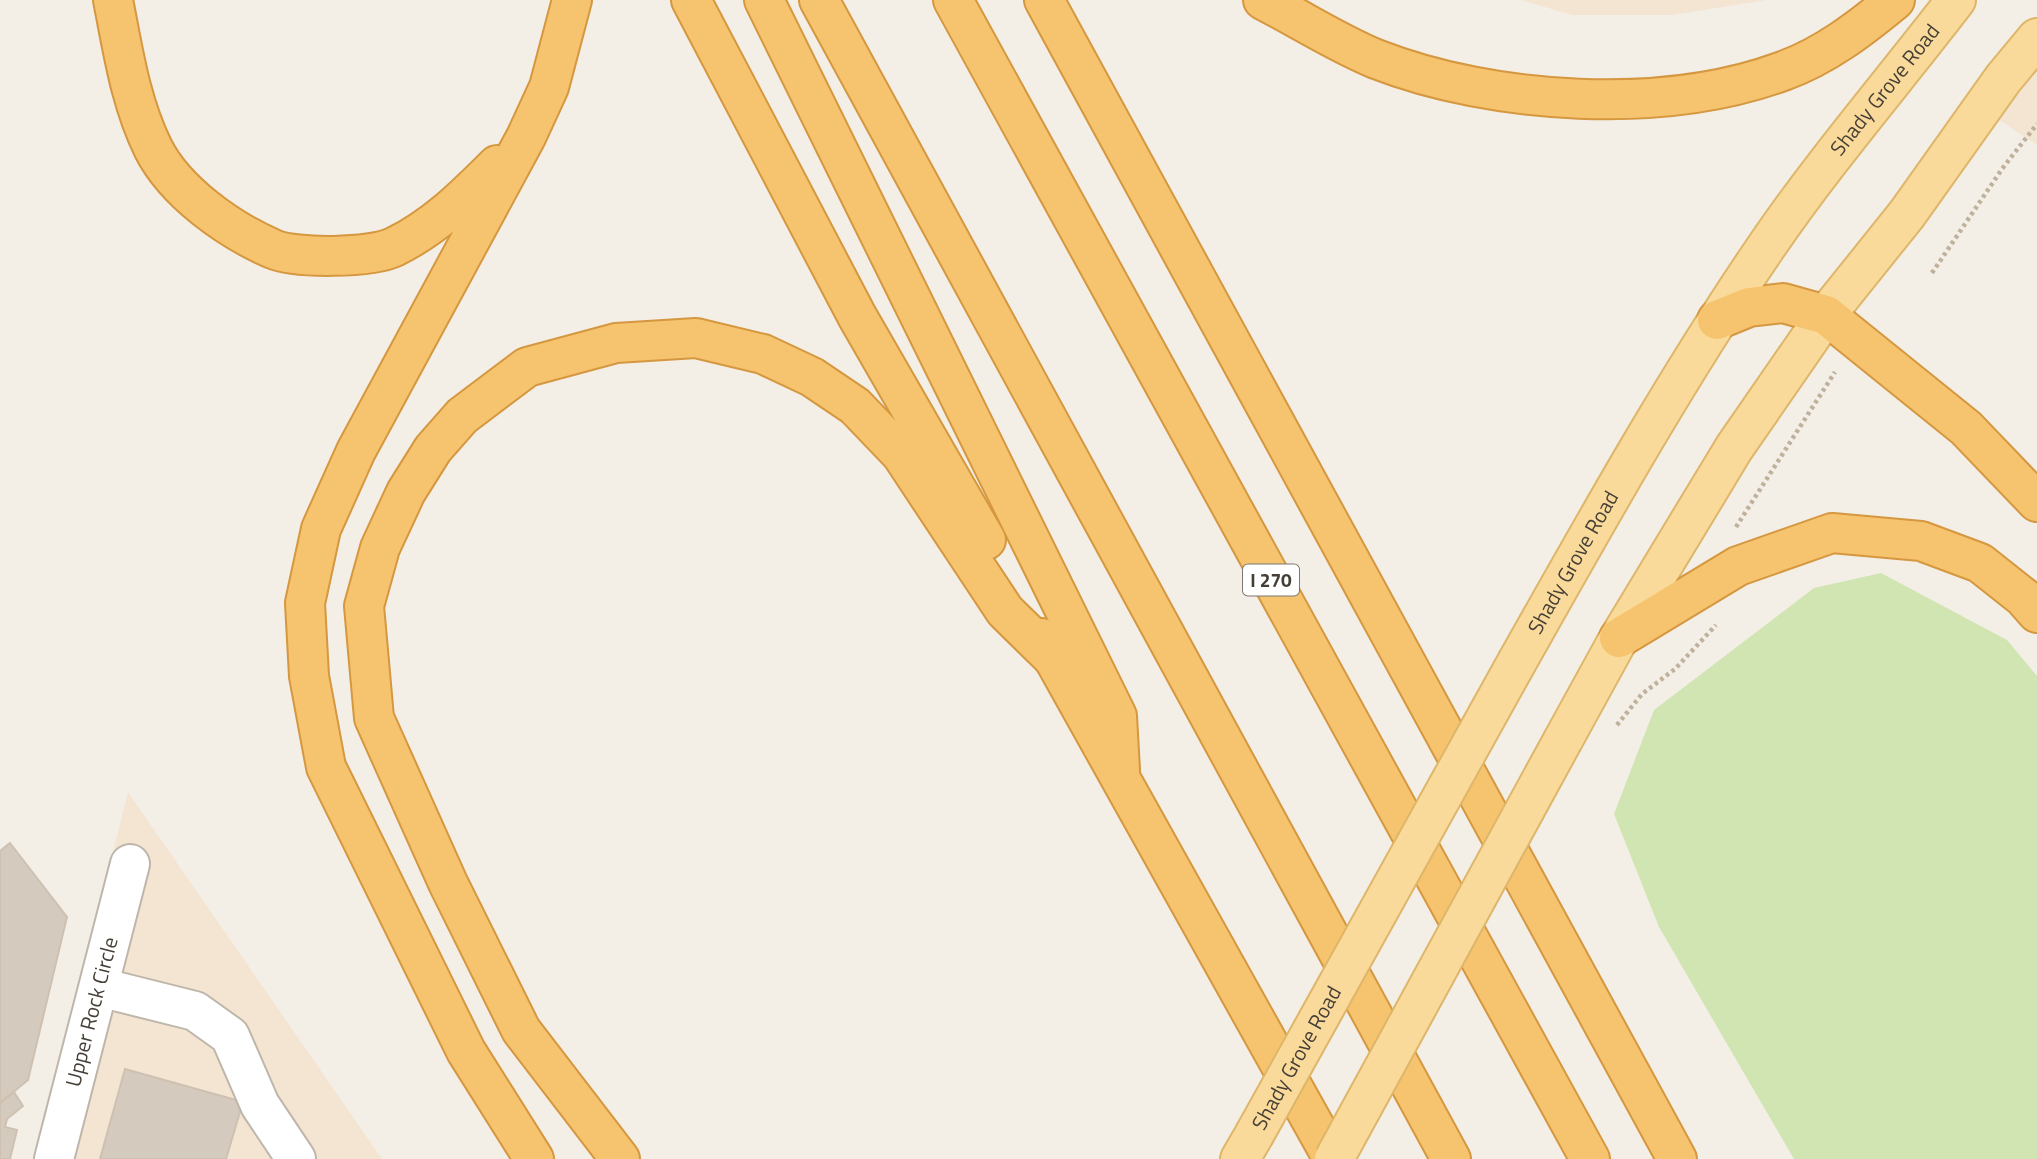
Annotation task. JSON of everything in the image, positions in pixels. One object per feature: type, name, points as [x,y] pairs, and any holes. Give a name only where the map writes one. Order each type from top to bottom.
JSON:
[{"type":"highway","points":[[113,0],[133,99],[154,150],[185,190],[231,226],[276,250],[344,257],[391,248],[447,214],[526,137]]},
{"type":"highway","points":[[534,1159],[466,1051],[326,767],[309,676],[306,603],[321,529],[356,451],[526,137],[549,88],[572,0]]},
{"type":"highway","points":[[691,0],[857,316],[1056,661],[1120,781],[1334,1159]]},
{"type":"highway","points":[[764,0],[1117,716],[1120,781]]},
{"type":"highway","points":[[820,0],[1451,1159]]},
{"type":"highway","name":"I 270","points":[[953,0],[1590,1159]]},
{"type":"highway","points":[[1044,0],[1677,1159]]},
{"type":"highway","points":[[1263,0],[1376,59],[1467,85],[1615,101],[1719,90],[1784,71],[1826,52],[1895,0]]},
{"type":"highway","points":[[1717,320],[1749,306],[1783,303],[1826,315],[1966,428],[2037,502]]},
{"type":"highway","points":[[620,1159],[520,1030],[447,883],[374,718],[364,606],[380,548],[406,492],[433,449],[462,416],[527,367],[616,342],[696,338],[763,354],[812,377],[855,406],[901,454],[1005,611],[1056,661]]},
{"type":"highway","points":[[1619,638],[1738,566],[1832,533],[1921,541],[1980,564],[2023,597],[2037,613]]},
{"type":"main road","name":"Shady Grove Road","points":[[1247,1147],[1633,456],[1717,320],[1768,244],[1956,0]]},
{"type":"main road","points":[[1334,1159],[1619,638],[1734,448],[1826,315],[1907,214],[2003,79],[2037,38]]},
{"type":"street","name":"Upper Rock Circle","points":[[54,1159],[131,864]]},
{"type":"street","points":[[99,987],[195,1011],[230,1036],[260,1105],[296,1159]]},
{"type":"path","points":[[1931,273],[2002,169],[2037,124]]},
{"type":"path","points":[[1729,537],[1837,369]]},
{"type":"path","points":[[1613,732],[1642,694],[1675,669],[1719,622]]},
{"type":"shaded area","points":[[1521,0],[1767,0],[1672,15],[1572,15]]},
{"type":"shaded area","points":[[2037,47],[2037,145],[1987,112]]},
{"type":"shaded area","points":[[128,792],[382,1159],[36,1159]]},
{"type":"green space","points":[[1881,573],[2007,640],[2037,676],[2037,1159],[1794,1159],[1659,927],[1614,814],[1654,710],[1814,588]]},
{"type":"building","points":[[10,843],[67,917],[28,1080],[0,1103],[0,851]]},
{"type":"building","points":[[125,1069],[243,1102],[226,1159],[100,1159]]},
{"type":"building","points":[[14,1092],[23,1106],[7,1119],[5,1127],[17,1130],[10,1159],[0,1159],[0,1103]]}]
